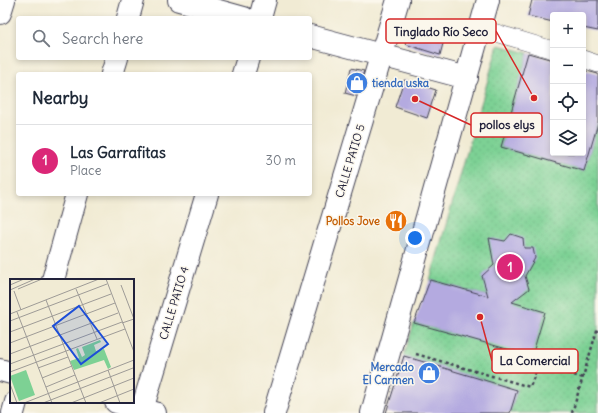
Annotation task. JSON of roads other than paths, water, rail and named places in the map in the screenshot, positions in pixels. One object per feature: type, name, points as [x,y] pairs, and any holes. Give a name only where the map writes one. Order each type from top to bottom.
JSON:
[{"type":"street","points":[[0,13],[4,0]]},
{"type":"street","points":[[129,16],[133,0]]},
{"type":"street","points":[[179,0],[237,16]]},
{"type":"street","points":[[261,16],[265,0]]},
{"type":"street","name":"CALLE PATIO 5","points":[[274,413],[398,0]]},
{"type":"street","points":[[372,413],[488,0]]},
{"type":"street","points":[[480,28],[550,49]]},
{"type":"street","points":[[312,37],[467,78]]},
{"type":"street","points":[[112,72],[116,60]]},
{"type":"street","points":[[244,72],[247,60]]},
{"type":"street","points":[[586,60],[598,64]]},
{"type":"street","points":[[53,279],[76,196]]},
{"type":"street","name":"CALLE PATIO 4","points":[[146,412],[206,196]]},
{"type":"street","points":[[0,370],[10,373]]},
{"type":"street","points":[[12,413],[16,403]]},
{"type":"street","points":[[119,403],[146,412]]},
{"type":"place","name":"tienda uska","points":[[357,83]]},
{"type":"place","name":"Tinglado Río Seco","points":[[534,98]]},
{"type":"place","name":"pollos elys","points":[[415,99]]},
{"type":"place","name":"Pollos Jove","points":[[396,221]]},
{"type":"place","name":"Las Garrafitas","points":[[510,267]]},
{"type":"place","name":"La Comercial","points":[[480,317]]},
{"type":"place","name":"Mercado El Carmen","points":[[429,373]]}]
